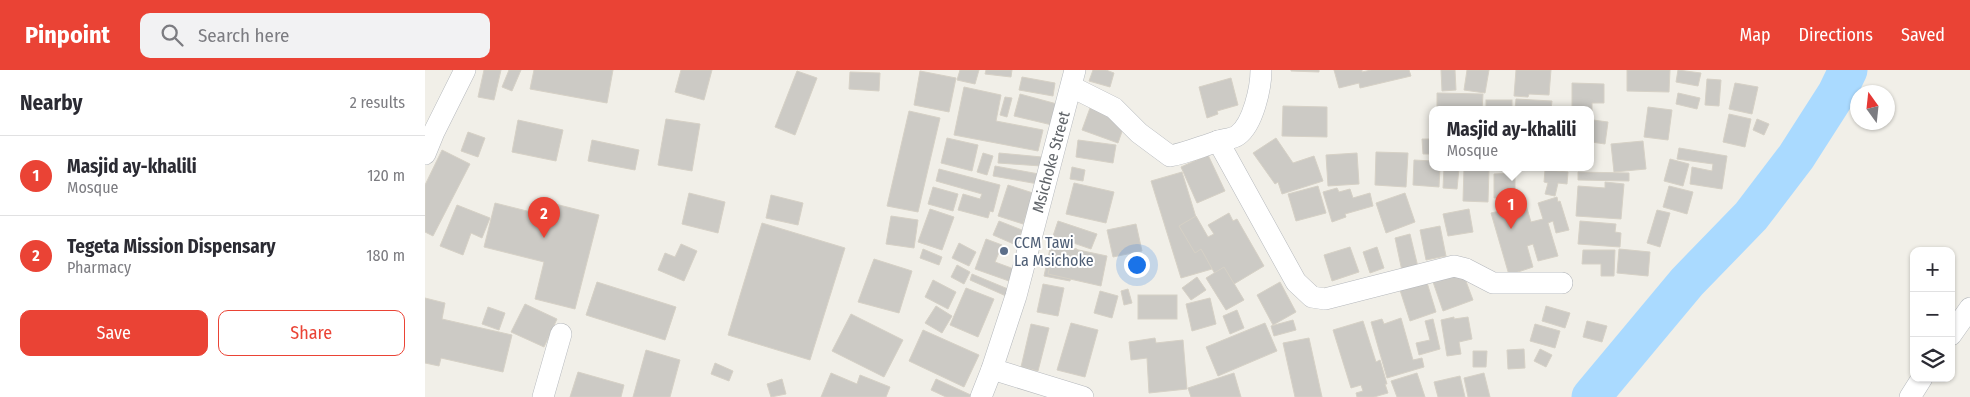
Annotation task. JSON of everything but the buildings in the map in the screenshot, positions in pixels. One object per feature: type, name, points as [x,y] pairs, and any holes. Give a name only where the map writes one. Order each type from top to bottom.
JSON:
[{"type":"street","points":[[425,154],[433,132],[465,70]]},
{"type":"street","points":[[1073,78],[1114,108],[1139,133],[1170,156],[1189,153],[1237,136],[1245,128],[1253,111],[1261,79],[1261,70]]},
{"type":"street","name":"Msichoke Street","points":[[981,397],[1016,296],[1073,78]]},
{"type":"street","points":[[1218,142],[1296,282],[1312,297],[1325,299],[1453,266],[1466,269],[1493,283],[1562,283]]},
{"type":"street","points":[[1955,329],[1970,308]]},
{"type":"street","points":[[543,397],[561,334]]},
{"type":"street","points":[[992,369],[1083,397]]},
{"type":"street","points":[[1910,397],[1919,382]]},
{"type":"waterway","points":[[1591,397],[1687,282],[1751,216],[1796,157],[1837,93],[1848,70]]},
{"type":"place","name":"Masjid ay-khalili","points":[[1511,229]]},
{"type":"place","name":"Tegeta Mission Dispensary","points":[[544,238]]},
{"type":"place","name":"CCM Tawi La Msichoke","points":[[1004,251]]}]
